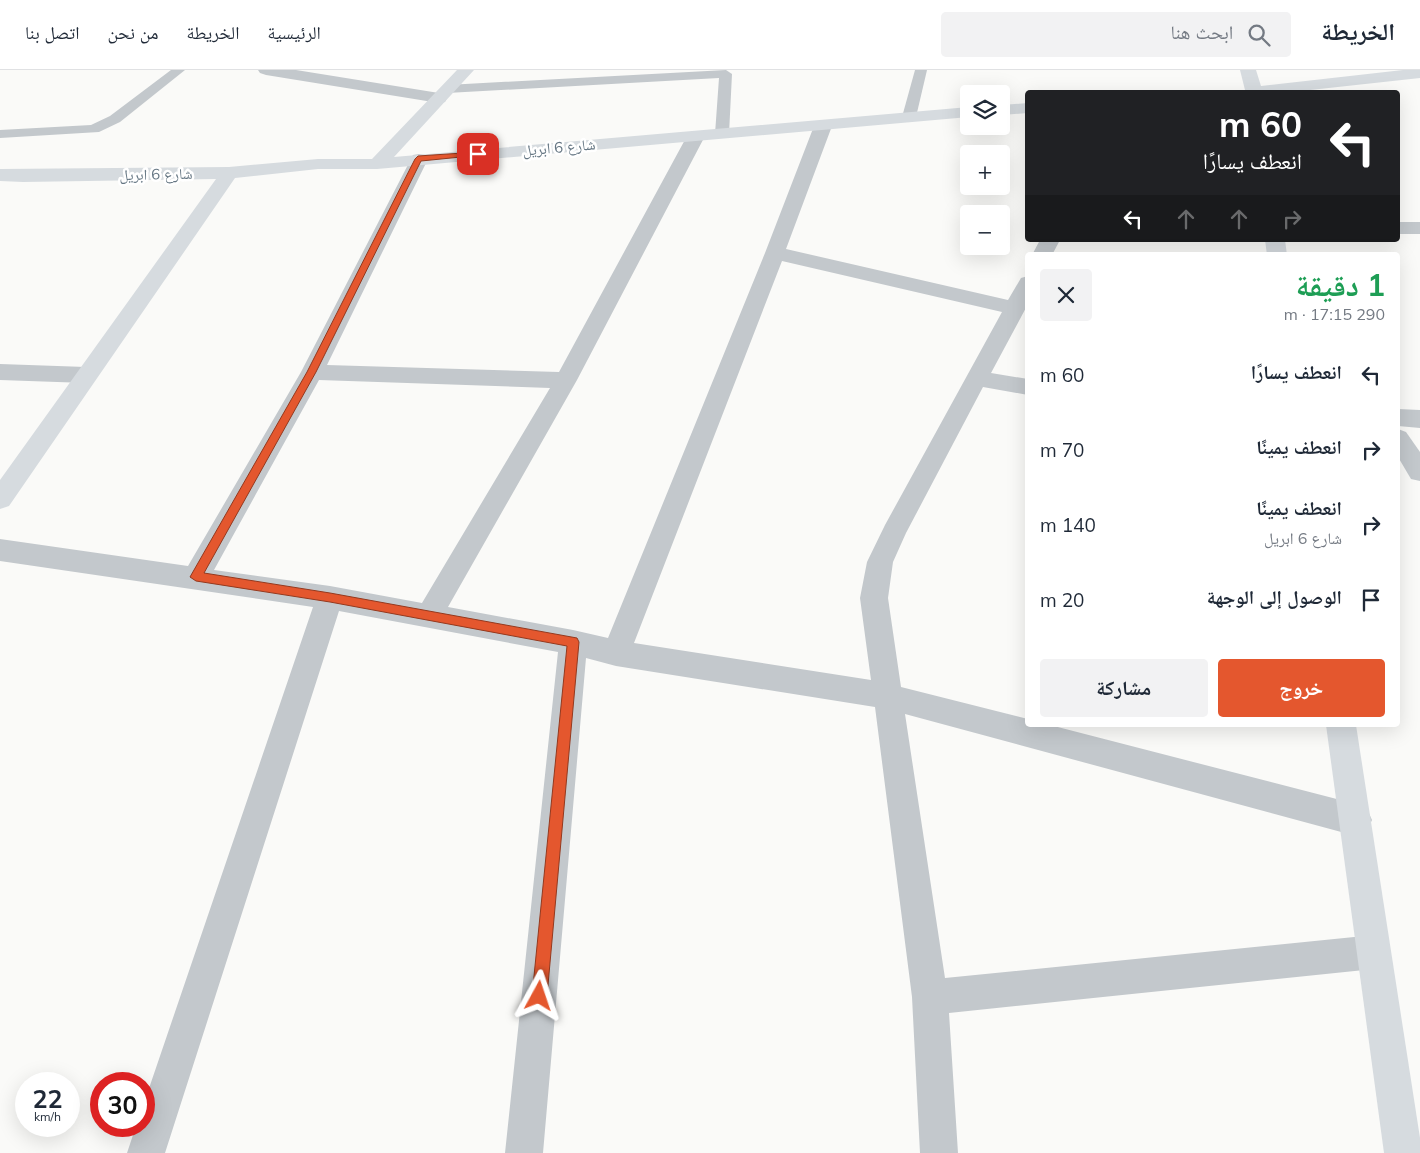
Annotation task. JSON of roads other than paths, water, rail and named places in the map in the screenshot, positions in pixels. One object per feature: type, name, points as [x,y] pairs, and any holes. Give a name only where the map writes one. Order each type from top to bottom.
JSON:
[{"type":"street","points":[[266,70],[443,94]]},
{"type":"street","points":[[377,164],[466,70]]},
{"type":"street","points":[[1248,70],[1253,90]]},
{"type":"street","points":[[1271,90],[1420,73]]},
{"type":"street","points":[[1010,109],[1025,108]]},
{"type":"street","name":"شارع 6 ابريل","points":[[0,175],[229,173],[318,164],[377,164],[960,113]]},
{"type":"street","points":[[616,654],[776,253],[823,126]]},
{"type":"street","points":[[428,617],[566,380],[696,136]]},
{"type":"street","points":[[196,577],[312,372],[418,159]]},
{"type":"street","points":[[0,499],[229,173]]},
{"type":"street","points":[[1400,228],[1420,228]]},
{"type":"street","points":[[776,253],[1014,308]]},
{"type":"street","points":[[939,1153],[930,997],[886,696],[874,598],[880,562],[894,532],[1025,288]]},
{"type":"street","points":[[0,372],[86,375]]},
{"type":"street","points":[[312,372],[566,380]]},
{"type":"street","points":[[976,378],[1025,387]]},
{"type":"street","points":[[1400,418],[1420,418]]},
{"type":"street","points":[[1400,441],[1420,472]]},
{"type":"street","points":[[0,550],[330,598],[573,642],[616,654],[886,696],[1039,731],[1356,820]]},
{"type":"street","points":[[146,1153],[330,598]]},
{"type":"street","points":[[524,1153],[573,642]]},
{"type":"street","points":[[1341,727],[1403,1153]]},
{"type":"street","points":[[930,997],[1374,952]]},
{"type":"lane","points":[[0,134],[94,129],[115,119],[179,70]]},
{"type":"lane","points":[[909,116],[921,70]]},
{"type":"lane","points":[[443,94],[726,74],[722,134]]}]
